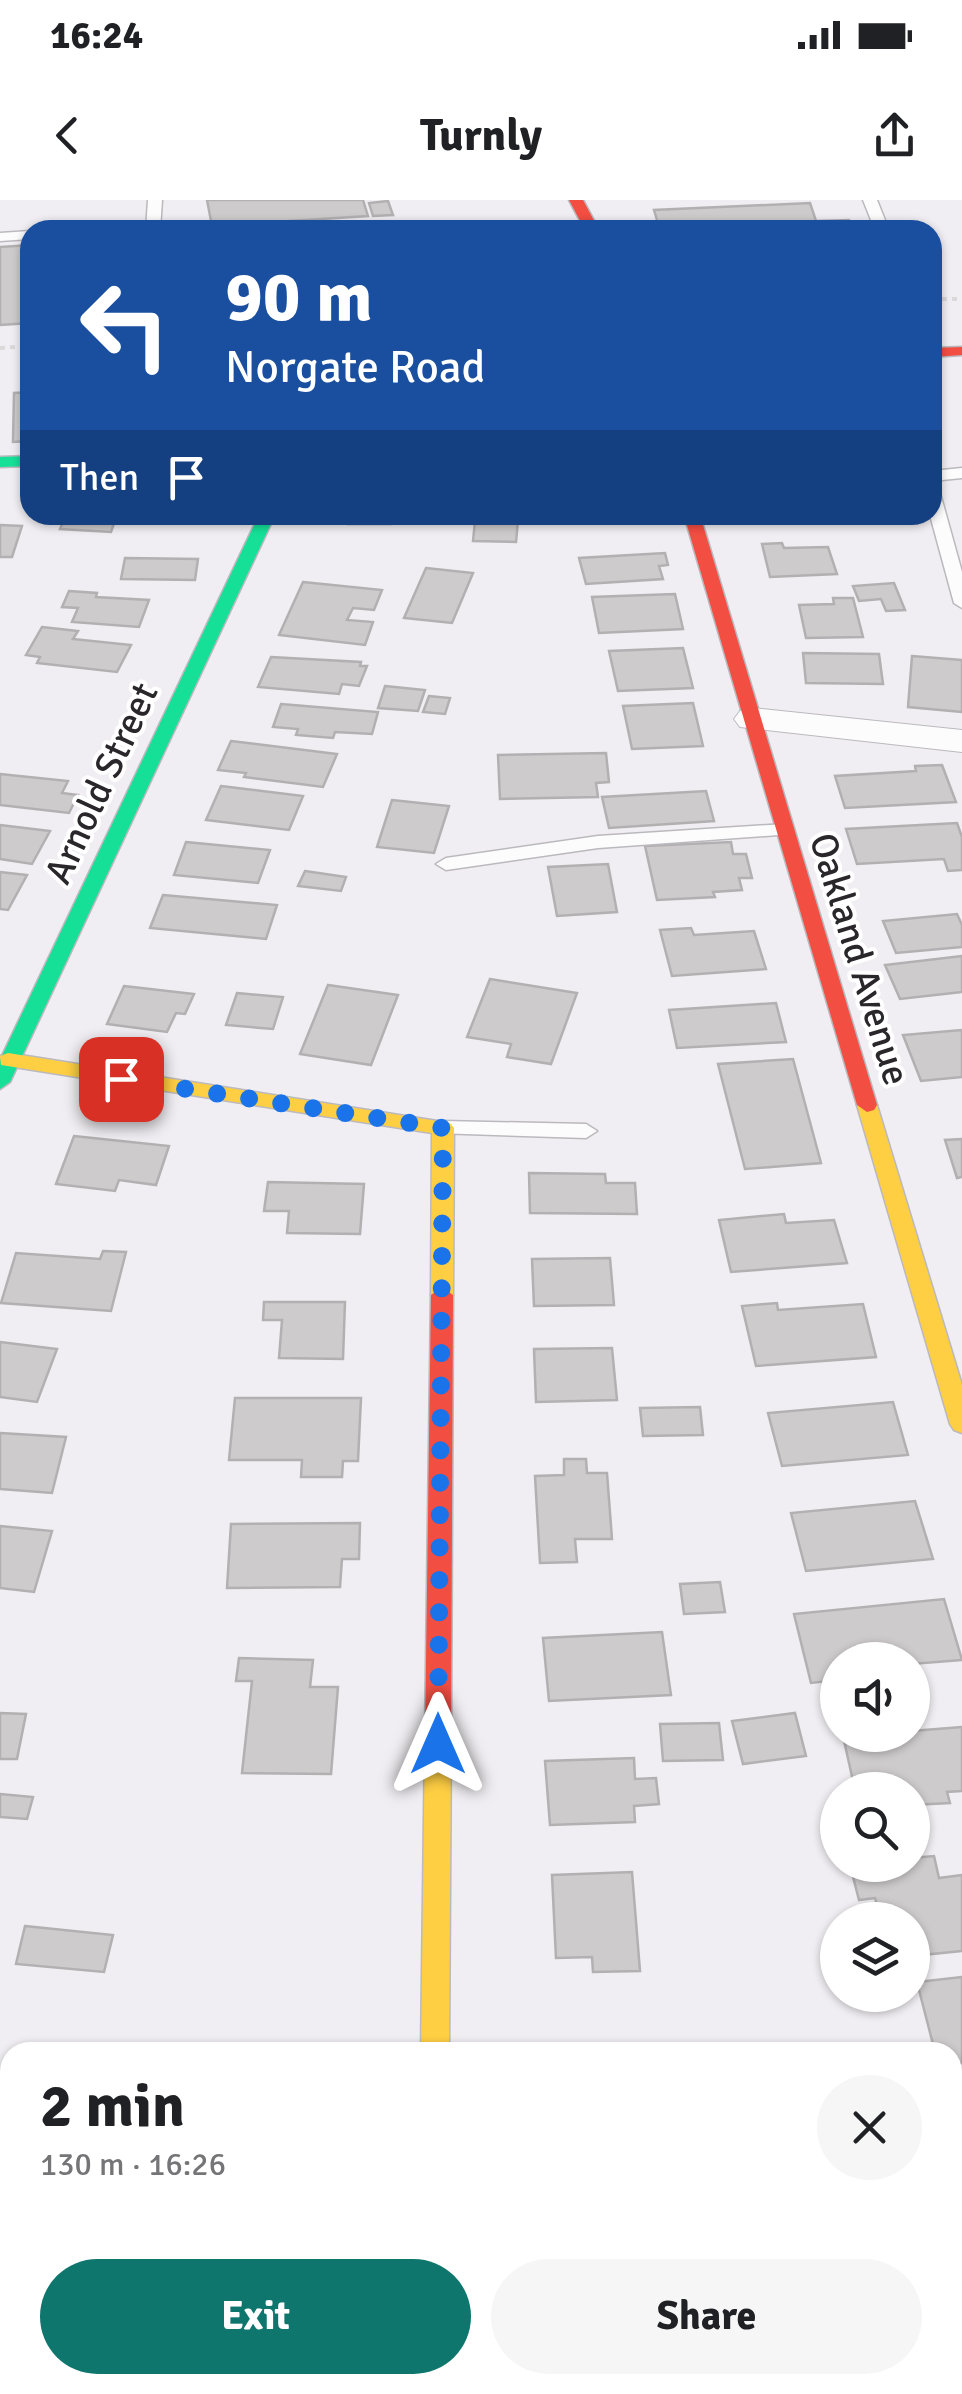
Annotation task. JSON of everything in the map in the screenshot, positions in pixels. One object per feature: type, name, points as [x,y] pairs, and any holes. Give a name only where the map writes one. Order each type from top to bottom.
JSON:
[{"type":"street","name":"Arnold Street","points":[[4,1071],[263,525]]},
{"type":"street","name":"Oakland Avenue","points":[[695,525],[962,1424]]},
{"type":"street","points":[[752,719],[962,741]]},
{"type":"street","points":[[4,1071],[443,1128],[434,2042]]},
{"type":"lane","points":[[941,525],[962,603]]},
{"type":"lane","points":[[446,864],[598,842],[785,830]]},
{"type":"lane","points":[[443,1128],[586,1131]]},
{"type":"building","points":[[207,200],[363,200],[368,216],[306,220],[211,220]]},
{"type":"building","points":[[388,201],[393,215],[373,216],[369,203]]},
{"type":"building","points":[[810,203],[816,220],[657,220],[654,210]]},
{"type":"building","points":[[20,246],[20,324],[0,325],[0,247]]},
{"type":"building","points":[[14,393],[20,393],[20,442],[13,442]]},
{"type":"building","points":[[0,525],[22,526],[12,557],[0,557]]},
{"type":"building","points":[[62,525],[113,525],[111,532],[60,529]]},
{"type":"building","points":[[475,525],[518,525],[516,542],[473,541]]},
{"type":"building","points":[[782,543],[784,548],[828,547],[837,574],[770,577],[762,544]]},
{"type":"building","points":[[665,553],[668,565],[659,566],[663,579],[586,584],[579,558]]},
{"type":"building","points":[[125,558],[198,559],[195,580],[121,579]]},
{"type":"building","points":[[426,568],[473,573],[452,623],[404,618]]},
{"type":"building","points":[[303,582],[382,590],[374,610],[353,608],[347,620],[373,622],[365,645],[279,635]]},
{"type":"building","points":[[894,583],[905,610],[886,611],[881,599],[859,601],[853,586]]},
{"type":"building","points":[[69,591],[149,600],[139,627],[72,622],[78,608],[62,607]]},
{"type":"building","points":[[675,594],[683,629],[599,633],[592,597]]},
{"type":"building","points":[[833,598],[853,598],[863,637],[806,638],[799,605],[834,604]]},
{"type":"building","points":[[42,627],[78,631],[73,639],[131,645],[117,672],[37,663],[40,657],[26,655]]},
{"type":"building","points":[[683,648],[693,688],[618,691],[609,651]]},
{"type":"building","points":[[803,653],[879,654],[883,684],[806,683]]},
{"type":"building","points":[[912,656],[962,660],[962,712],[908,707]]},
{"type":"building","points":[[271,657],[361,662],[360,666],[367,666],[359,686],[342,684],[339,694],[258,687]]},
{"type":"building","points":[[385,686],[425,690],[418,711],[378,708]]},
{"type":"building","points":[[429,696],[450,698],[445,714],[423,712]]},
{"type":"building","points":[[693,703],[703,746],[632,749],[623,706]]},
{"type":"building","points":[[281,704],[378,712],[372,734],[335,732],[333,738],[296,735],[298,729],[273,727]]},
{"type":"building","points":[[231,741],[337,754],[323,787],[218,770]]},
{"type":"building","points":[[606,753],[609,782],[596,783],[598,797],[500,799],[498,755]]},
{"type":"building","points":[[942,765],[956,802],[845,808],[835,776],[916,771],[915,766]]},
{"type":"building","points":[[0,774],[68,781],[62,793],[78,795],[69,813],[0,805]]},
{"type":"building","points":[[221,786],[303,796],[289,830],[206,820]]},
{"type":"building","points":[[706,791],[714,821],[609,828],[602,797]]},
{"type":"building","points":[[392,800],[449,806],[434,853],[377,847]]},
{"type":"building","points":[[957,823],[962,837],[962,870],[948,871],[944,859],[857,864],[846,829]]},
{"type":"building","points":[[0,825],[50,831],[32,864],[0,859]]},
{"type":"building","points":[[186,842],[270,850],[258,883],[174,875]]},
{"type":"building","points":[[731,842],[733,854],[746,854],[752,878],[739,878],[742,890],[713,892],[715,897],[657,900],[645,846]]},
{"type":"building","points":[[608,864],[617,912],[557,916],[548,867]]},
{"type":"building","points":[[305,871],[346,877],[341,891],[298,886]]},
{"type":"building","points":[[0,872],[27,875],[8,910],[0,909]]},
{"type":"building","points":[[163,895],[277,905],[266,939],[150,928]]},
{"type":"building","points":[[957,914],[962,925],[962,947],[896,953],[883,921]]},
{"type":"building","points":[[691,928],[694,935],[754,931],[766,969],[672,976],[660,930]]},
{"type":"building","points":[[962,956],[962,992],[900,999],[885,965]]},
{"type":"building","points":[[490,979],[577,993],[551,1064],[507,1057],[511,1044],[467,1037]]},
{"type":"building","points":[[328,985],[398,995],[371,1065],[300,1054]]},
{"type":"building","points":[[124,986],[194,994],[185,1014],[176,1013],[167,1032],[107,1024]]},
{"type":"building","points":[[237,993],[283,997],[273,1029],[226,1025]]},
{"type":"building","points":[[776,1003],[786,1042],[677,1048],[669,1010]]},
{"type":"building","points":[[962,1030],[962,1077],[921,1081],[903,1035]]},
{"type":"building","points":[[793,1059],[821,1163],[745,1169],[718,1064]]},
{"type":"building","points":[[74,1136],[169,1146],[156,1185],[119,1180],[115,1191],[56,1184]]},
{"type":"building","points":[[962,1139],[962,1177],[957,1178],[945,1140]]},
{"type":"building","points":[[529,1173],[605,1174],[606,1183],[635,1183],[637,1214],[530,1213]]},
{"type":"building","points":[[268,1182],[364,1184],[360,1234],[287,1233],[289,1211],[264,1211]]},
{"type":"building","points":[[784,1214],[786,1223],[834,1220],[847,1263],[731,1272],[719,1220]]},
{"type":"building","points":[[103,1251],[126,1252],[111,1311],[1,1303],[16,1253],[100,1259]]},
{"type":"building","points":[[610,1258],[614,1305],[534,1306],[532,1259]]},
{"type":"building","points":[[264,1302],[345,1302],[343,1359],[279,1358],[282,1320],[263,1320]]},
{"type":"building","points":[[777,1303],[778,1310],[863,1304],[876,1357],[756,1366],[742,1306]]},
{"type":"building","points":[[0,1342],[57,1349],[37,1402],[0,1397]]},
{"type":"building","points":[[612,1348],[617,1400],[536,1402],[534,1349]]},
{"type":"building","points":[[235,1398],[361,1398],[358,1461],[343,1461],[342,1477],[301,1477],[302,1460],[229,1460]]},
{"type":"building","points":[[893,1402],[908,1455],[782,1466],[768,1413]]},
{"type":"building","points":[[700,1407],[703,1435],[643,1436],[640,1408]]},
{"type":"building","points":[[0,1433],[66,1437],[52,1493],[0,1489]]},
{"type":"building","points":[[564,1459],[586,1459],[587,1473],[607,1473],[612,1539],[575,1539],[577,1562],[540,1563],[535,1476],[564,1475]]},
{"type":"building","points":[[915,1501],[933,1559],[806,1571],[791,1513]]},
{"type":"building","points":[[360,1523],[359,1559],[342,1559],[340,1587],[227,1588],[231,1524]]},
{"type":"building","points":[[0,1526],[52,1531],[34,1592],[0,1588]]},
{"type":"building","points":[[720,1582],[725,1612],[684,1614],[680,1584]]},
{"type":"building","points":[[944,1599],[962,1660],[930,1663],[930,1642],[820,1642],[820,1682],[811,1683],[794,1614]]},
{"type":"building","points":[[662,1632],[671,1695],[549,1701],[543,1638]]},
{"type":"building","points":[[239,1658],[313,1660],[310,1687],[338,1687],[331,1774],[242,1773],[252,1681],[236,1681]]},
{"type":"building","points":[[0,1713],[26,1714],[17,1759],[0,1759]]},
{"type":"building","points":[[795,1713],[806,1756],[743,1764],[732,1721]]},
{"type":"building","points":[[719,1723],[723,1760],[663,1761],[660,1724]]},
{"type":"building","points":[[962,1727],[962,1791],[947,1792],[950,1803],[930,1804],[930,1772],[851,1772],[847,1752],[930,1752],[930,1730]]},
{"type":"building","points":[[634,1758],[635,1779],[656,1778],[659,1804],[634,1806],[635,1822],[550,1825],[545,1761]]},
{"type":"building","points":[[0,1794],[33,1797],[27,1819],[0,1817]]},
{"type":"building","points":[[930,1856],[934,1856],[939,1878],[962,1875],[962,1951],[930,1954],[930,1902],[859,1900],[854,1882],[930,1882]]},
{"type":"building","points":[[632,1872],[640,1971],[593,1972],[592,1957],[556,1958],[552,1875]]},
{"type":"building","points":[[25,1926],[113,1935],[104,1972],[16,1964]]},
{"type":"building","points":[[962,1977],[962,2042],[932,2042],[925,2012],[930,2012],[930,1981]]},
{"type":"traffic: fast","points":[[0,462],[20,461]]},
{"type":"traffic: fast","points":[[0,1082],[262,525]]},
{"type":"traffic: slow","points":[[8,1060],[443,1128],[442,1295]]},
{"type":"traffic: slow","points":[[867,1105],[962,1424]]},
{"type":"traffic: slow","points":[[435,2042],[438,1736]]},
{"type":"traffic: jam","points":[[576,200],[587,220]]},
{"type":"traffic: jam","points":[[942,352],[962,351]]},
{"type":"traffic: jam","points":[[695,525],[867,1105]]},
{"type":"traffic: jam","points":[[438,1736],[442,1295]]},
{"type":"route","points":[[121,1079],[443,1128],[438,1744]]}]
